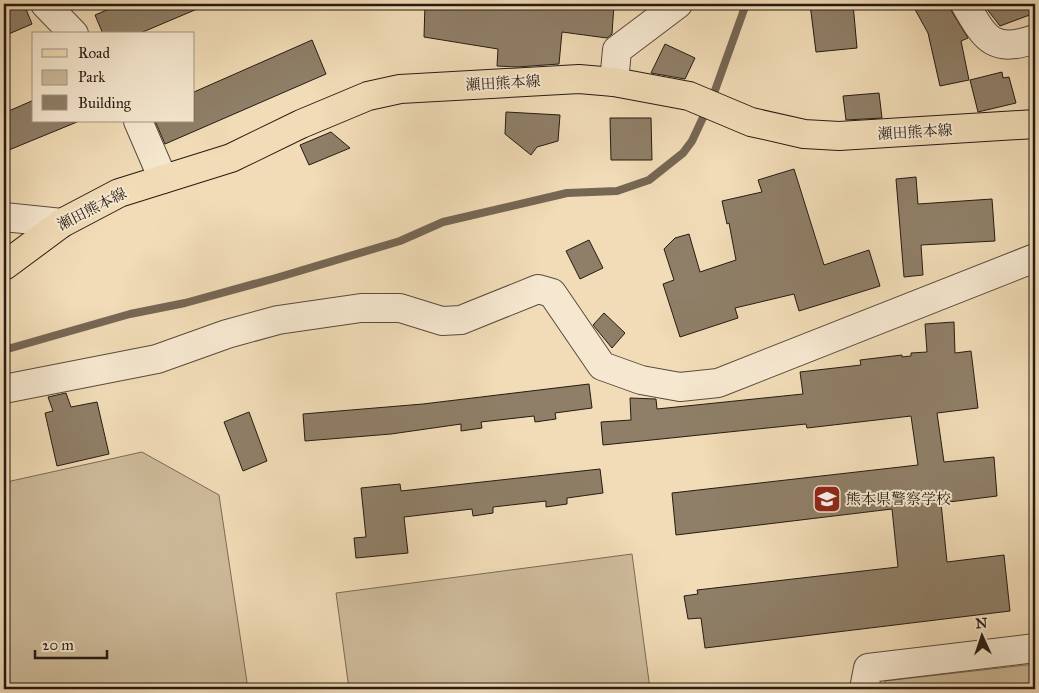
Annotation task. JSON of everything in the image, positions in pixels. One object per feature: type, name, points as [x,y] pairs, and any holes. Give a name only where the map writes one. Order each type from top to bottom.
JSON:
[{"type":"main road","name":"瀬田熊本線","points":[[4,266],[62,222],[120,193],[231,158],[301,124],[368,96],[400,89],[579,79],[614,82],[689,96],[751,122],[804,134],[839,136],[1035,124]]},
{"type":"street","points":[[45,4],[72,32]]},
{"type":"street","points":[[614,82],[617,50],[678,4]]},
{"type":"street","points":[[965,4],[982,34],[1005,46],[1035,39]]},
{"type":"street","points":[[138,122],[163,179]]},
{"type":"street","points":[[4,217],[62,222]]},
{"type":"street","points":[[4,389],[157,360],[226,334],[278,320],[361,308],[400,308],[442,321],[461,320],[538,289],[552,293],[602,366],[641,380],[680,387],[718,383],[1035,258]]},
{"type":"street","points":[[864,689],[868,668],[1035,648]]},
{"type":"green space","points":[[142,452],[219,495],[248,689],[4,689],[4,487],[11,481]]},
{"type":"green space","points":[[632,554],[650,689],[349,689],[336,593]]},
{"type":"green space","points":[[1035,664],[1035,689],[883,689],[885,681]]},
{"type":"building","points":[[4,4],[24,4],[32,24],[4,36]]},
{"type":"building","points":[[121,4],[209,4],[143,32],[102,32],[95,15]]},
{"type":"building","points":[[425,4],[614,4],[612,34],[607,38],[562,32],[559,64],[517,67],[497,66],[498,49],[424,37]]},
{"type":"building","points":[[810,4],[853,4],[857,48],[816,52]]},
{"type":"building","points":[[912,4],[949,4],[968,38],[961,41],[969,80],[940,86],[928,33]]},
{"type":"building","points":[[983,4],[1035,4],[1035,13],[1000,26]]},
{"type":"building","points":[[312,40],[326,74],[165,144],[155,122],[195,122],[195,92]]},
{"type":"building","points":[[665,44],[695,58],[685,79],[651,73]]},
{"type":"building","points":[[1002,72],[1003,78],[1009,77],[1016,103],[978,112],[970,80]]},
{"type":"building","points":[[879,93],[882,118],[846,120],[843,96]]},
{"type":"building","points":[[32,101],[32,122],[77,122],[4,152],[4,113]]},
{"type":"building","points":[[506,112],[560,115],[558,141],[537,147],[531,155],[505,134]]},
{"type":"building","points":[[610,118],[651,118],[652,160],[611,160]]},
{"type":"building","points":[[331,132],[350,148],[309,165],[300,145]]},
{"type":"building","points":[[794,169],[824,265],[869,250],[880,286],[799,311],[794,294],[735,308],[738,318],[680,337],[663,284],[674,280],[664,249],[675,238],[689,234],[700,272],[736,260],[729,223],[727,224],[722,201],[762,192],[758,180]]},
{"type":"building","points":[[916,177],[918,204],[992,199],[995,241],[921,245],[923,275],[904,277],[896,179]]},
{"type":"building","points":[[589,240],[603,268],[580,279],[566,251]]},
{"type":"building","points":[[604,313],[625,333],[612,348],[593,325]]},
{"type":"building","points":[[954,322],[955,353],[971,351],[978,408],[937,413],[944,462],[994,457],[997,496],[941,503],[947,562],[1004,555],[1010,611],[705,648],[701,618],[688,619],[684,596],[698,594],[697,590],[898,567],[892,509],[676,535],[672,493],[918,465],[911,416],[807,428],[806,424],[603,445],[601,422],[631,420],[630,398],[656,399],[657,409],[803,394],[800,372],[861,365],[860,360],[902,355],[902,357],[911,356],[911,353],[927,352],[925,324]]},
{"type":"building","points":[[589,384],[592,408],[555,413],[556,419],[535,422],[534,416],[481,422],[482,428],[461,431],[461,424],[391,434],[305,441],[303,414],[423,404]]},
{"type":"building","points":[[66,393],[71,407],[97,402],[109,454],[57,466],[45,413],[53,411],[48,397]]},
{"type":"building","points":[[249,412],[267,461],[243,471],[224,422]]},
{"type":"building","points":[[600,469],[603,493],[567,498],[567,504],[546,507],[546,501],[493,507],[493,513],[473,516],[472,509],[404,517],[408,553],[356,558],[354,538],[366,537],[361,488],[400,484],[401,491]]},
{"type":"waterway","points":[[4,350],[130,314],[185,303],[276,278],[400,241],[443,222],[567,193],[617,191],[649,180],[683,153],[692,141],[713,96],[746,4]]},
{"type":"place","name":"熊本県警察学校","points":[[827,499]]}]
